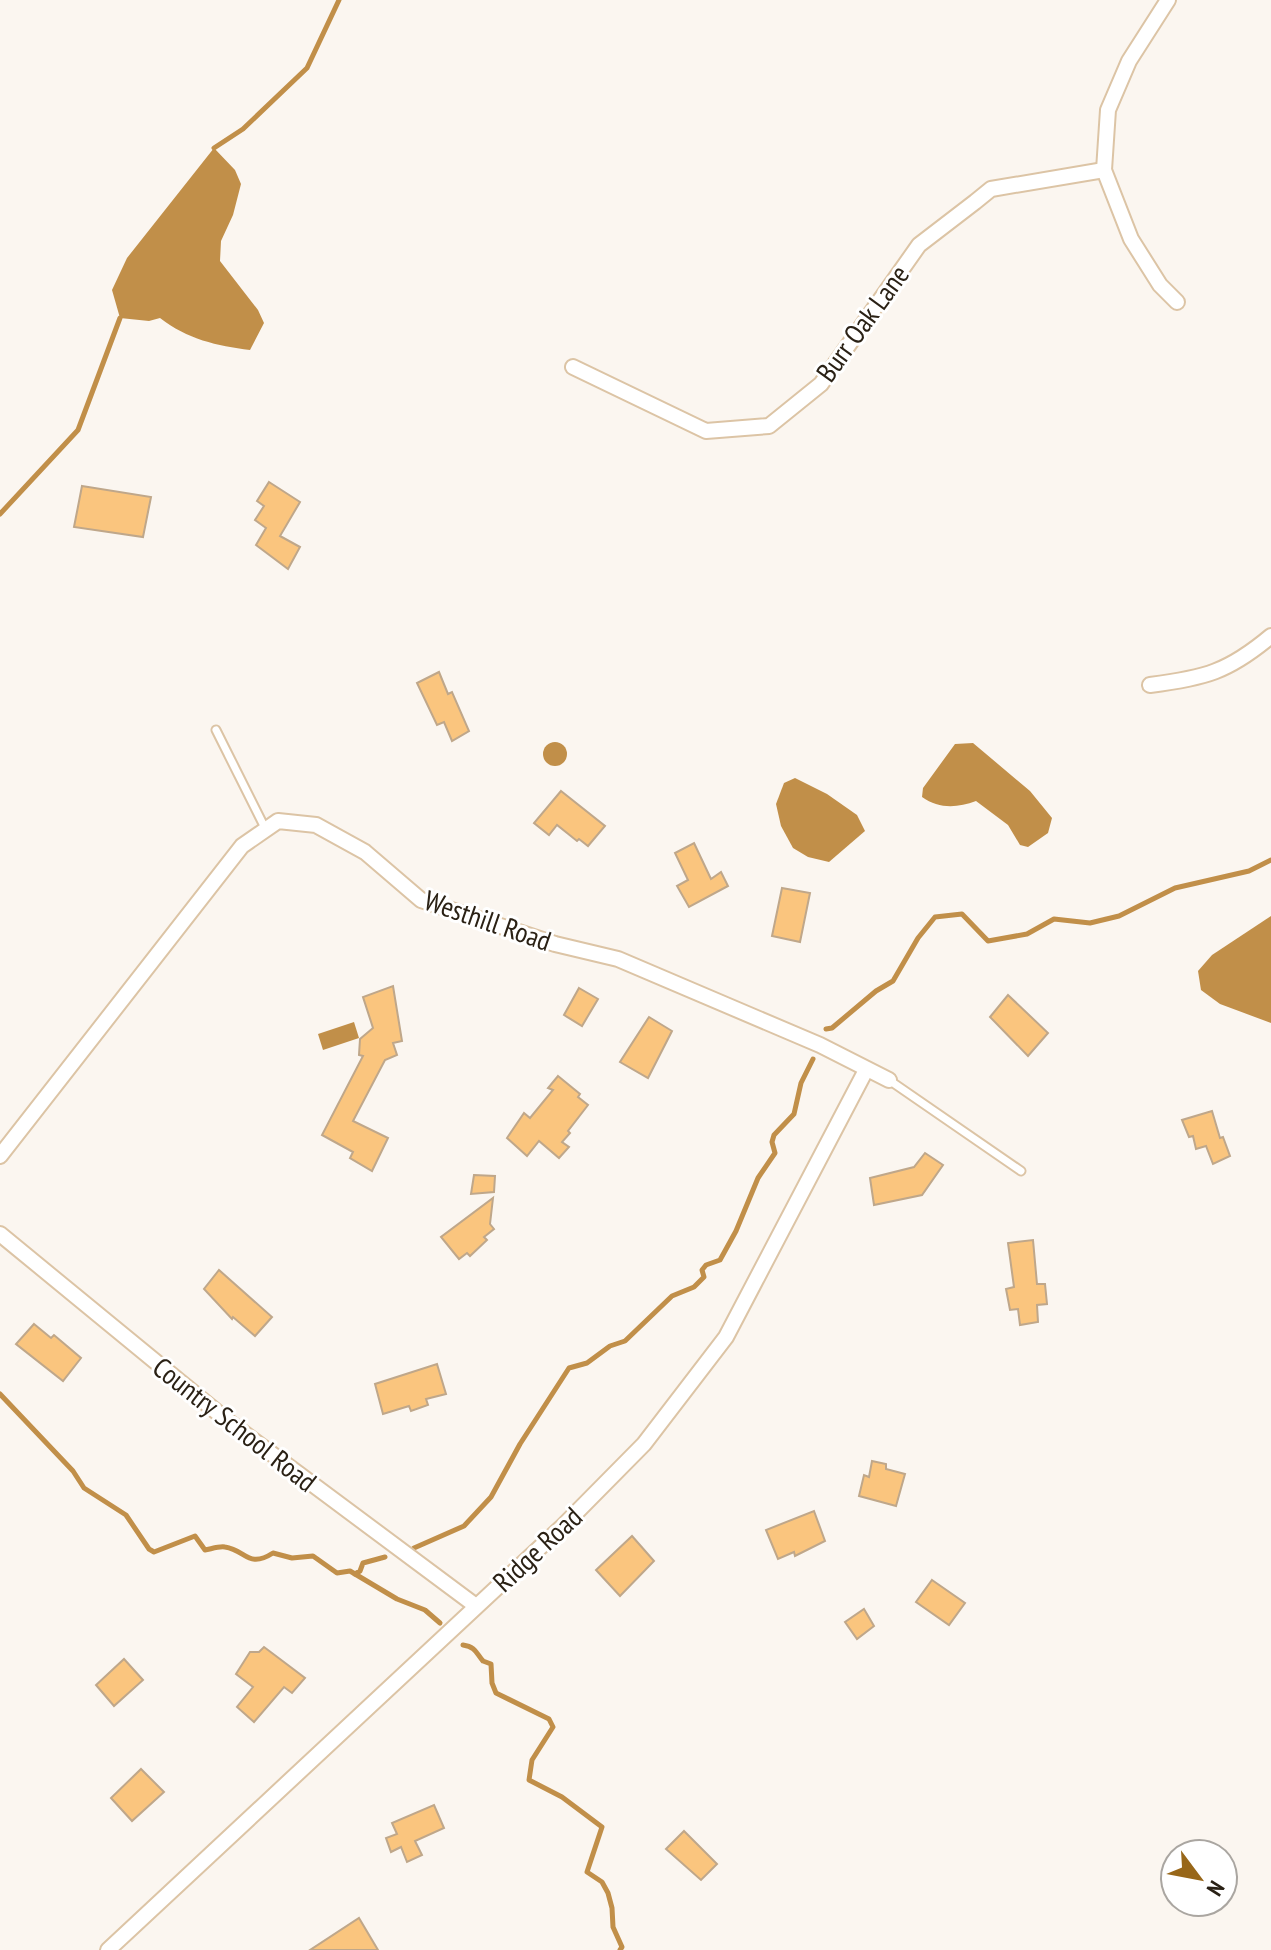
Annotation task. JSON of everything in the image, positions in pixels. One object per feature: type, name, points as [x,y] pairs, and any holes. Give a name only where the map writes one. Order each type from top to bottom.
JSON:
[{"type":"street","points":[[1168,0],[1129,61],[1108,110],[1104,170],[1131,239],[1160,285],[1177,302]]},
{"type":"street","name":"Burr Oak Lane","points":[[573,367],[706,431],[769,426],[821,384],[919,245],[991,189],[1104,170]]},
{"type":"street","points":[[1150,685],[1198,679],[1244,658],[1271,636]]},
{"type":"street","name":"Westhill Road","points":[[0,1156],[242,846],[278,821],[316,825],[365,852],[421,900],[555,944],[618,959],[820,1045],[889,1080]]},
{"type":"street","name":"Ridge Road","points":[[108,1950],[563,1526],[644,1444],[726,1337],[866,1070]]},
{"type":"street","name":"Country School Road","points":[[0,1234],[229,1422],[476,1606]]},
{"type":"lane","points":[[216,730],[266,830]]},
{"type":"lane","points":[[889,1080],[1021,1171]]},
{"type":"shaded area","points":[[214,148],[235,170],[241,184],[233,215],[221,241],[220,261],[258,310],[264,323],[250,350],[203,340],[160,318],[149,321],[120,318],[112,290],[127,258]]},
{"type":"shaded area","points":[[555,742],[564,745],[567,754],[564,763],[555,766],[546,763],[543,754],[546,745]]},
{"type":"shaded area","points":[[973,743],[1030,791],[1052,818],[1048,833],[1028,847],[1020,845],[1008,825],[976,801],[948,806],[922,797],[923,788],[955,744]]},
{"type":"shaded area","points":[[795,778],[827,794],[857,815],[865,831],[829,862],[808,857],[793,848],[781,826],[776,804],[784,783]]},
{"type":"shaded area","points":[[1271,916],[1271,1023],[1220,1004],[1201,990],[1198,971],[1212,955]]},
{"type":"shaded area","points":[[354,1022],[359,1038],[323,1050],[318,1034]]},
{"type":"building","points":[[269,482],[300,502],[280,536],[300,547],[288,569],[256,545],[266,528],[255,520],[264,506],[257,501]]},
{"type":"building","points":[[82,486],[151,497],[143,537],[74,527]]},
{"type":"building","points":[[439,672],[448,694],[452,692],[469,731],[452,741],[444,722],[437,725],[417,683]]},
{"type":"building","points":[[561,791],[605,826],[588,846],[557,825],[549,835],[534,823]]},
{"type":"building","points":[[694,843],[711,879],[721,872],[728,886],[689,907],[677,886],[688,880],[675,853]]},
{"type":"building","points":[[782,888],[810,893],[800,942],[772,936]]},
{"type":"building","points":[[393,986],[402,1041],[393,1043],[397,1055],[385,1060],[353,1121],[388,1138],[372,1171],[350,1158],[353,1152],[322,1135],[363,1056],[359,1055],[360,1039],[373,1028],[363,997]]},
{"type":"building","points":[[579,988],[598,999],[582,1026],[564,1015]]},
{"type":"building","points":[[1008,995],[1048,1033],[1028,1056],[990,1017]]},
{"type":"building","points":[[649,1017],[672,1031],[648,1078],[620,1062]]},
{"type":"building","points":[[558,1076],[588,1105],[568,1131],[570,1133],[562,1142],[569,1147],[559,1158],[539,1141],[527,1156],[507,1138],[524,1113],[530,1118],[553,1090],[548,1088]]},
{"type":"building","points":[[1212,1111],[1220,1138],[1223,1137],[1230,1156],[1213,1164],[1206,1146],[1196,1149],[1193,1136],[1189,1137],[1182,1120]]},
{"type":"building","points":[[925,1153],[943,1165],[922,1195],[874,1205],[870,1178],[914,1167]]},
{"type":"building","points":[[474,1175],[495,1176],[494,1192],[471,1194]]},
{"type":"building","points":[[493,1198],[490,1224],[494,1229],[470,1256],[467,1253],[459,1259],[441,1237]]},
{"type":"building","points":[[1033,1240],[1037,1284],[1045,1284],[1047,1304],[1037,1305],[1038,1322],[1020,1325],[1018,1309],[1010,1310],[1006,1289],[1014,1287],[1008,1243]]},
{"type":"building","points":[[219,1270],[272,1317],[255,1336],[232,1319],[204,1289]]},
{"type":"building","points":[[34,1324],[51,1338],[54,1335],[81,1358],[63,1381],[16,1344]]},
{"type":"building","points":[[437,1364],[446,1394],[426,1399],[428,1405],[411,1411],[409,1406],[383,1414],[375,1384]]},
{"type":"building","points":[[872,1461],[905,1474],[896,1506],[859,1496],[864,1475],[869,1477]]},
{"type":"building","points":[[814,1511],[825,1541],[795,1556],[794,1552],[778,1559],[766,1530]]},
{"type":"building","points":[[632,1536],[654,1561],[620,1596],[596,1570]]},
{"type":"building","points":[[932,1580],[965,1603],[949,1625],[916,1602]]},
{"type":"building","points":[[864,1609],[874,1626],[857,1639],[845,1622]]},
{"type":"building","points":[[264,1647],[305,1678],[292,1693],[284,1687],[254,1722],[237,1707],[253,1687],[236,1674],[250,1652],[259,1652]]},
{"type":"building","points":[[124,1659],[143,1680],[114,1706],[96,1685]]},
{"type":"building","points":[[141,1769],[164,1792],[132,1821],[111,1798]]},
{"type":"building","points":[[434,1805],[444,1828],[415,1841],[422,1855],[407,1862],[401,1847],[391,1852],[386,1838],[397,1834],[392,1823]]},
{"type":"building","points":[[684,1831],[717,1864],[701,1880],[666,1849]]},
{"type":"building","points":[[359,1918],[378,1950],[310,1950]]},
{"type":"waterway","points":[[214,148],[243,129],[307,68],[339,0]]},
{"type":"waterway","points":[[0,514],[78,430],[120,318]]},
{"type":"waterway","points":[[826,1029],[832,1028],[876,991],[893,981],[918,938],[935,917],[962,914],[988,941],[1027,934],[1054,919],[1090,923],[1119,916],[1175,888],[1249,871],[1271,860]]},
{"type":"waterway","points":[[414,1548],[464,1526],[491,1497],[520,1444],[569,1368],[587,1363],[610,1346],[625,1341],[672,1296],[694,1287],[704,1277],[702,1270],[706,1265],[720,1260],[758,1178],[775,1153],[774,1135],[794,1114],[801,1083],[813,1059]]},
{"type":"waterway","points":[[0,1394],[73,1471],[84,1488],[126,1515],[154,1552],[195,1536],[205,1550],[225,1547],[252,1559],[273,1553],[292,1558],[313,1556],[337,1573],[350,1571],[355,1574],[363,1563],[385,1557]]},
{"type":"waterway","points":[[355,1574],[397,1599],[425,1610],[440,1623]]},
{"type":"waterway","points":[[463,1645],[491,1664],[496,1693],[549,1719],[553,1727],[532,1760],[529,1780],[562,1797],[602,1827],[587,1872],[602,1882],[608,1893],[613,1927],[622,1947],[620,1950]]}]
